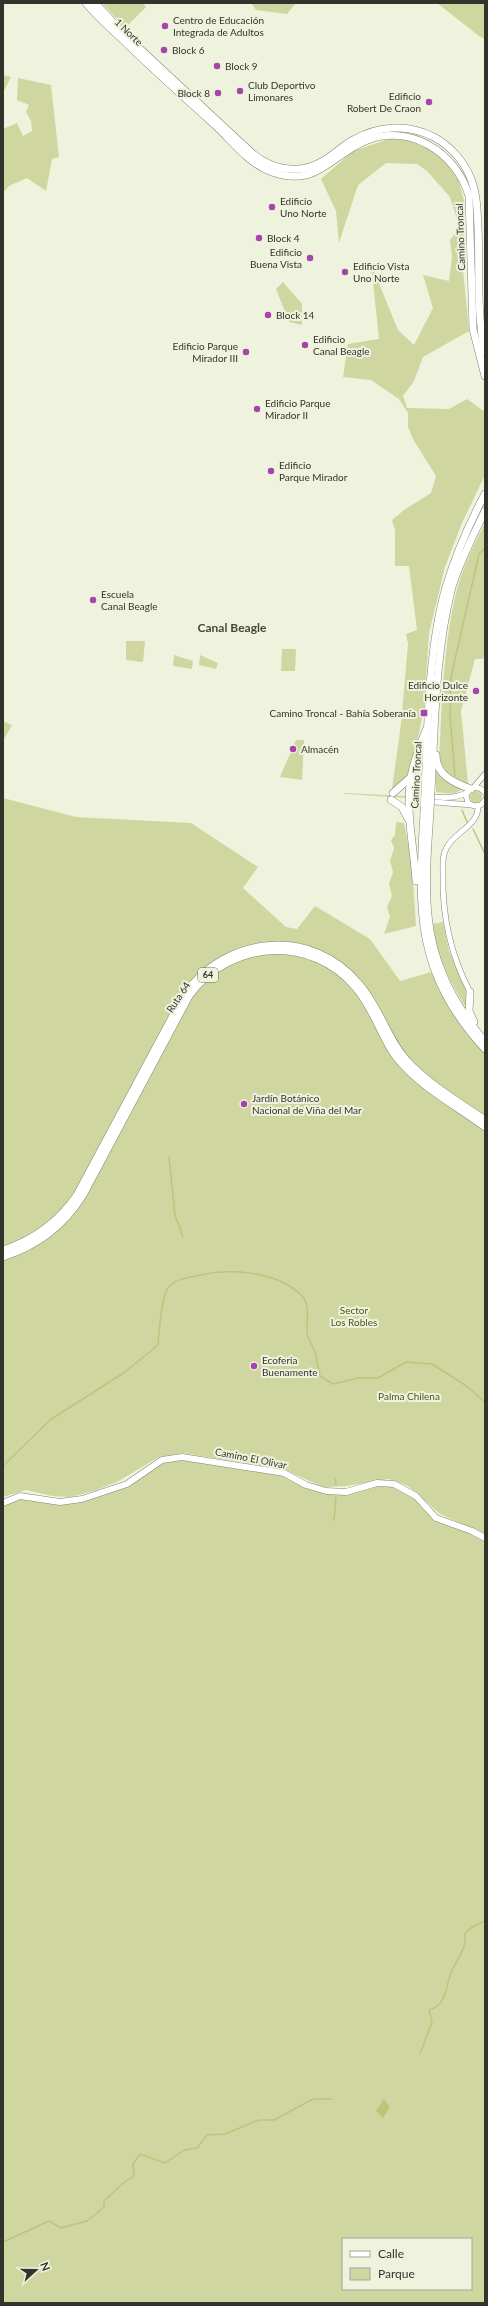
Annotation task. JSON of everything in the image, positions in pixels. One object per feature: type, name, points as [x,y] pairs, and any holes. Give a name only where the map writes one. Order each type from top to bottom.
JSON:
[{"type":"main road","name":"1 Norte","points":[[86,3],[160,72]]},
{"type":"main road","name":"1 Norte","points":[[95,3],[160,72]]},
{"type":"main road","name":"Camino Troncal","points":[[160,72],[253,154],[276,167],[295,169],[312,166],[326,159],[351,141],[382,129],[397,128],[419,131],[446,145],[463,163],[471,177],[475,193],[480,326],[485,353]]},
{"type":"main road","name":"Camino Troncal","points":[[160,72],[248,157],[273,172],[293,176],[317,172],[353,147],[371,139],[384,136],[398,136],[419,140],[432,146],[449,159],[462,176],[469,196],[473,329],[485,376]]},
{"type":"main road","name":"Camino Troncal","points":[[485,494],[464,535],[444,593],[433,658],[429,719],[426,899],[432,943],[437,961],[456,1002],[485,1042]]},
{"type":"main road","name":"Camino Troncal","points":[[428,790],[441,644],[453,586],[485,511]]},
{"type":"main road","points":[[436,702],[436,758],[439,768],[446,776],[471,789]]},
{"type":"main road","points":[[409,825],[411,777],[429,719]]},
{"type":"main road","points":[[411,777],[392,796],[405,810],[409,825],[422,917]]},
{"type":"main road","name":"Camino Troncal","points":[[427,813],[420,883],[422,917],[426,946],[441,984],[466,1026],[485,1050]]},
{"type":"main road","name":"Ruta 64","points":[[3,1250],[40,1232],[70,1205],[186,991],[200,975],[214,964],[244,949],[270,945],[302,948],[319,954],[342,967],[366,992],[390,1036],[407,1060],[426,1078],[485,1120]]},
{"type":"main road","name":"Ruta 64","points":[[3,1257],[28,1247],[44,1238],[72,1212],[83,1195],[189,996],[214,970],[246,954],[272,950],[289,952],[312,957],[339,972],[362,995],[392,1052],[403,1066],[417,1078],[485,1127]]},
{"type":"main road","points":[[470,992],[470,1015],[485,1036]]},
{"type":"main road","name":"Camino El Olivar","points":[[3,1503],[20,1496],[60,1502],[82,1499],[127,1484],[162,1460],[182,1457],[284,1473],[306,1485],[326,1491],[346,1492],[378,1483],[394,1484],[416,1496],[436,1518],[472,1531],[485,1538]]},
{"type":"street","points":[[410,797],[450,798],[460,796],[471,789],[485,774]]},
{"type":"street","points":[[471,789],[482,789],[485,792]]},
{"type":"street","points":[[471,789],[467,799],[471,805]]},
{"type":"street","points":[[410,797],[478,806]]},
{"type":"street","points":[[470,992],[451,949],[443,901],[443,858],[450,843],[474,820],[478,811],[478,806],[485,800]]},
{"type":"green space","points":[[102,3],[143,3],[146,7],[125,28]]},
{"type":"green space","points":[[251,3],[296,3],[287,14],[256,10]]},
{"type":"green space","points":[[437,3],[485,3],[485,39],[479,36]]},
{"type":"green space","points":[[3,75],[11,77],[3,93]]},
{"type":"green space","points":[[18,78],[51,85],[59,157],[52,159],[46,191],[27,178],[9,186],[3,193],[3,129],[17,123],[23,136],[32,131],[31,121],[26,112],[29,105],[17,100]]},
{"type":"green space","points":[[389,139],[406,140],[430,149],[448,164],[458,178],[464,201],[465,220],[462,259],[469,331],[423,357],[414,381],[403,396],[407,408],[449,409],[467,399],[485,412],[485,475],[462,523],[445,567],[429,633],[424,707],[417,743],[406,780],[392,789],[401,724],[408,644],[406,634],[417,630],[409,566],[395,566],[395,530],[392,520],[404,510],[431,493],[436,476],[413,439],[408,427],[408,413],[399,399],[371,380],[343,377],[348,344],[379,339],[371,264],[398,330],[414,345],[433,308],[423,275],[449,281],[452,257],[450,240],[460,228],[450,197],[427,171],[417,164],[386,163],[358,185],[339,243],[336,211],[321,179],[353,151]]},
{"type":"green space","points":[[283,282],[302,304],[302,325],[289,322],[276,289]]},
{"type":"green space","points":[[485,523],[485,653],[483,659],[475,659],[461,711],[468,784],[447,772],[439,759],[442,698],[445,657],[455,597],[468,559]]},
{"type":"green space","points":[[126,641],[145,641],[143,662],[126,660]]},
{"type":"green space","points":[[282,649],[296,649],[295,671],[281,671]]},
{"type":"green space","points":[[174,655],[193,661],[192,669],[173,666]]},
{"type":"green space","points":[[200,655],[218,663],[216,669],[199,665]]},
{"type":"green space","points":[[3,721],[12,725],[3,741]]},
{"type":"green space","points":[[296,740],[304,740],[302,780],[280,777]]},
{"type":"green space","points":[[436,767],[463,788],[454,793],[436,792]]},
{"type":"green space","points":[[474,791],[478,791],[482,797],[478,803],[474,803],[470,799],[470,795]]},
{"type":"green space","points":[[344,793],[407,796],[407,798],[345,794]]},
{"type":"green space","name":"Jardín Botánico Nacional de Viña del Mar","points":[[3,798],[76,817],[191,823],[258,867],[243,888],[286,927],[297,929],[315,906],[370,939],[400,981],[431,972],[443,995],[485,1054],[485,1534],[440,1514],[408,1486],[389,1479],[347,1486],[323,1487],[283,1469],[183,1453],[159,1457],[117,1482],[94,1491],[70,1497],[52,1496],[26,1490],[3,1497]]},
{"type":"green space","points":[[396,822],[404,823],[412,865],[416,926],[384,934],[390,917],[387,907],[392,896],[389,884],[393,872],[390,861],[394,848],[391,840],[395,835]]},
{"type":"green space","points":[[443,922],[449,951],[467,992],[467,1009],[455,989],[440,958],[432,924]]},
{"type":"green space","points":[[177,1458],[284,1475],[323,1493],[380,1485],[401,1489],[417,1500],[425,1509],[479,1536],[485,1541],[485,2303],[3,2303],[3,1505],[19,1498],[54,1503],[128,1485],[159,1464]]},
{"type":"shaded area","points":[[384,2099],[390,2107],[383,2118],[376,2111]]},
{"type":"waterway","points":[[455,776],[450,716],[451,677],[479,554],[485,548]]},
{"type":"waterway","points":[[462,810],[467,822]]},
{"type":"waterway","points":[[473,829],[485,854]]},
{"type":"waterway","points":[[169,1157],[175,1215],[183,1237]]},
{"type":"waterway","points":[[3,1466],[50,1420],[125,1372],[158,1345],[162,1307],[170,1285],[180,1280],[208,1273],[236,1272],[265,1276],[278,1280],[301,1295],[306,1303],[307,1333],[315,1352],[320,1376],[333,1384],[358,1378],[378,1378],[406,1362],[432,1364],[465,1385],[485,1402]]},
{"type":"waterway","points":[[335,1478],[336,1485]]},
{"type":"waterway","points":[[334,1520],[336,1497]]},
{"type":"waterway","points":[[420,2054],[432,2022],[429,2010],[440,2004],[443,1999],[454,1966],[462,1952],[465,1943],[465,1933],[472,1927],[485,1921]]},
{"type":"waterway","points":[[3,2242],[49,2221],[61,2228],[87,2221],[104,2207],[104,2201],[127,2180],[134,2176],[133,2164],[140,2154],[165,2163],[184,2150],[197,2148],[207,2135],[225,2134],[259,2120],[274,2120],[313,2099],[332,2099]]},
{"type":"place","name":"Centro de Educación Integrada de Adultos","points":[[165,26]]},
{"type":"place","name":"Block 6","points":[[164,50]]},
{"type":"place","name":"Block 9","points":[[217,66]]},
{"type":"place","name":"Club Deportivo Limonares","points":[[240,91]]},
{"type":"place","name":"Block 8","points":[[218,93]]},
{"type":"place","name":"Edificio Robert De Craon","points":[[429,102]]},
{"type":"place","name":"Edificio Uno Norte","points":[[272,207]]},
{"type":"place","name":"Block 4","points":[[259,238]]},
{"type":"place","name":"Edificio Buena Vista","points":[[310,258]]},
{"type":"place","name":"Edificio Vista Uno Norte","points":[[345,272]]},
{"type":"place","name":"Block 14","points":[[268,315]]},
{"type":"place","name":"Edificio Canal Beagle","points":[[305,345]]},
{"type":"place","name":"Edificio Parque Mirador III","points":[[246,352]]},
{"type":"place","name":"Edificio Parque Mirador II","points":[[257,409]]},
{"type":"place","name":"Edificio Parque Mirador","points":[[271,471]]},
{"type":"place","name":"Escuela Canal Beagle","points":[[93,600]]},
{"type":"place","name":"Edificio Dulce Horizonte","points":[[476,691]]},
{"type":"place","name":"Camino Troncal - Bahía Soberanía","points":[[424,713]]},
{"type":"place","name":"Almacén","points":[[293,749]]},
{"type":"place","name":"Jardín Botánico Nacional de Viña del Mar","points":[[244,1104]]},
{"type":"place","name":"Ecoferia Buenamente","points":[[254,1366]]},
{"type":"district","name":"Canal Beagle","points":[[232,628]]},
{"type":"park label","name":"Sector Los Robles","points":[[354,1316]]},
{"type":"park label","name":"Palma Chilena","points":[[409,1396]]}]
